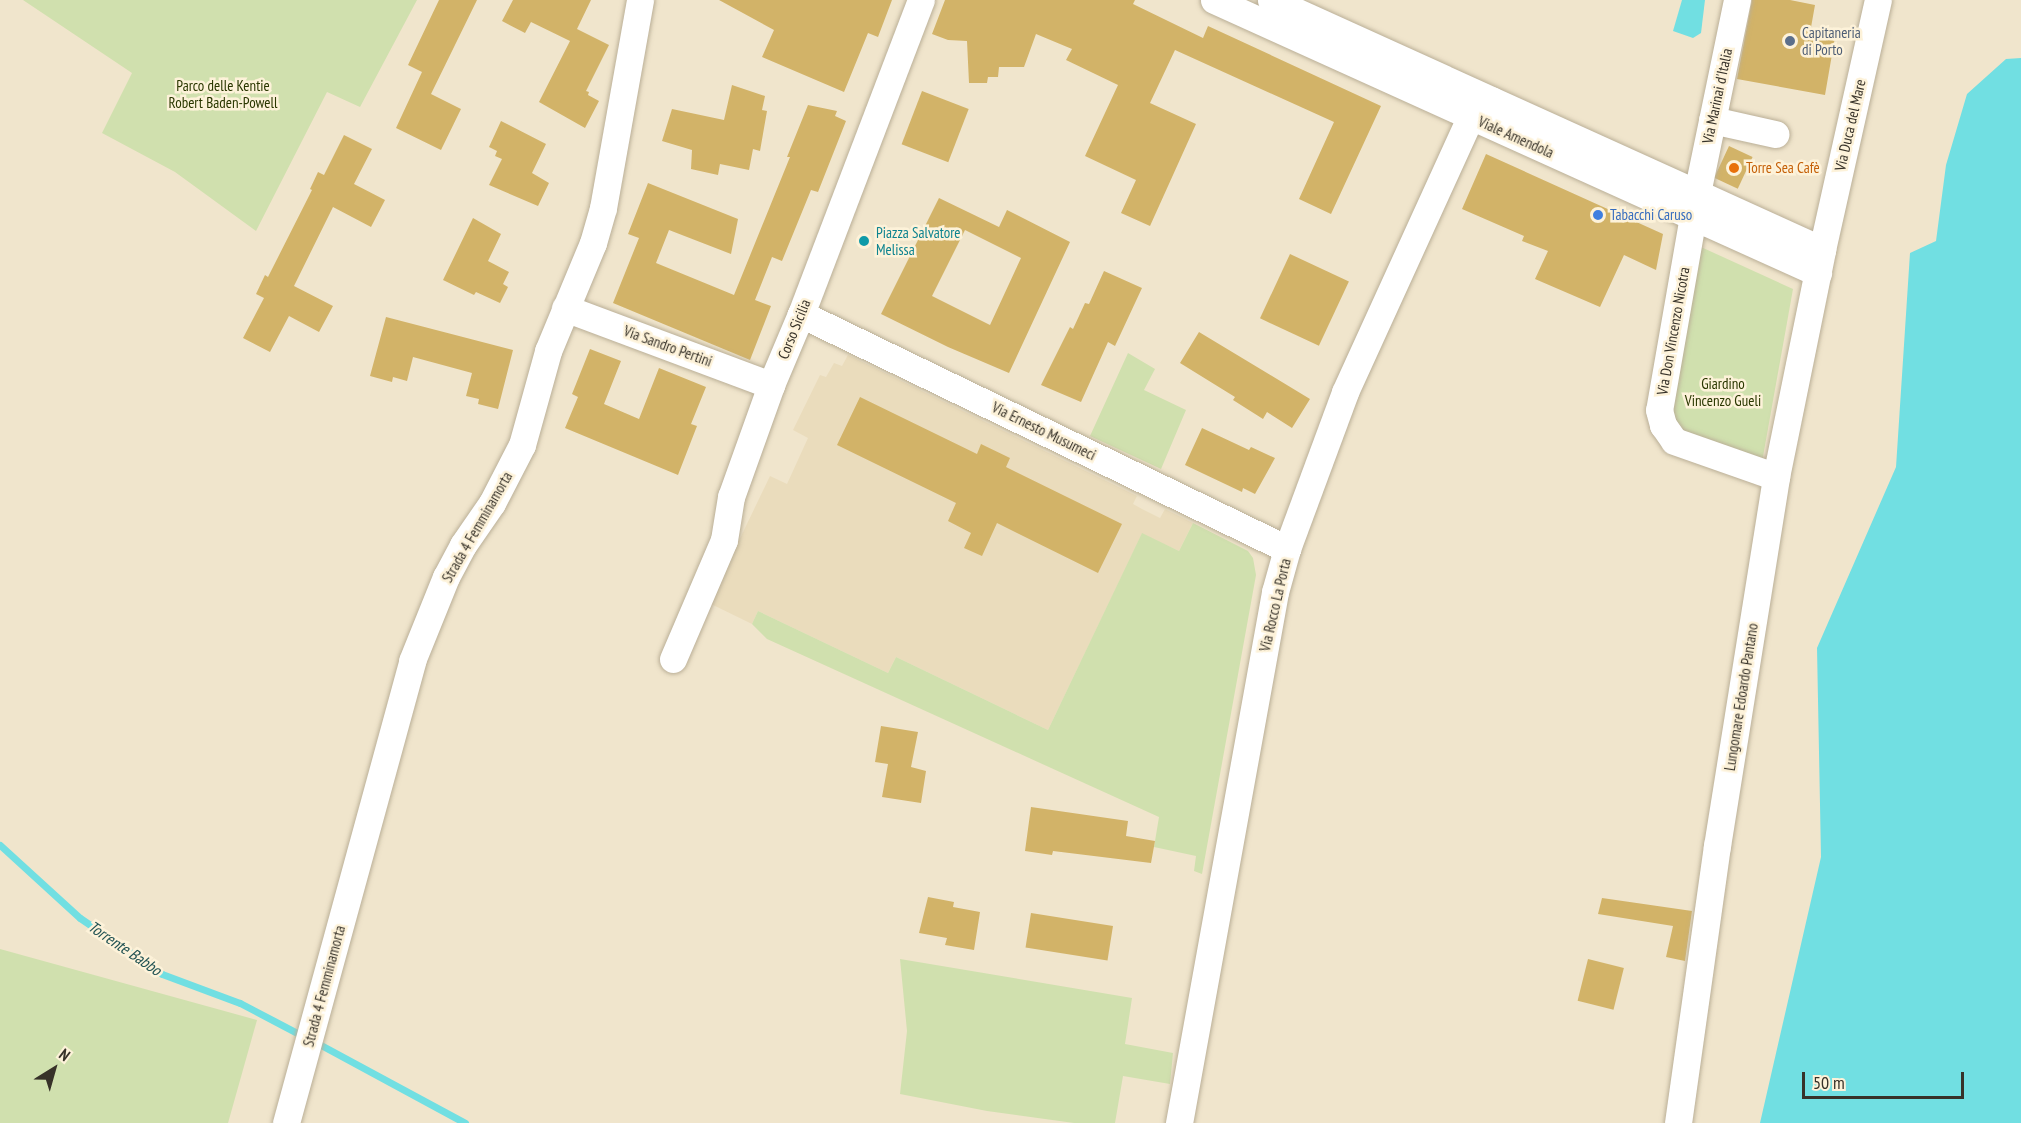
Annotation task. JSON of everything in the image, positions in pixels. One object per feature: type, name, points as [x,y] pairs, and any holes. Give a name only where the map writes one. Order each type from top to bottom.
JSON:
[{"type":"street","name":"Strada 4 Femminamorta","points":[[286,1123],[412,661],[446,577],[463,545],[492,504],[522,445],[548,351],[593,243],[603,208],[640,0]]},
{"type":"street","name":"Corso Sicilia","points":[[673,659],[724,540],[730,497],[771,385],[801,314],[921,0]]},
{"type":"street","name":"Viale Amendola","points":[[1214,0],[1482,108],[1820,261]]},
{"type":"street","name":"Viale Amendola","points":[[1271,0],[1482,108]]},
{"type":"street","name":"Via Marinai d'Italia","points":[[1695,205],[1737,0]]},
{"type":"street","name":"Via Duca del Mare","points":[[1820,261],[1878,0]]},
{"type":"street","name":"Via Rocco La Porta","points":[[1179,1123],[1275,592],[1287,549],[1345,392],[1482,108]]},
{"type":"street","points":[[1712,120],[1775,134]]},
{"type":"street","name":"Via Don Vincenzo Nicotra","points":[[1695,205],[1659,410],[1663,425],[1674,441],[1776,477]]},
{"type":"street","name":"Lungomare Edoardo Pantano","points":[[1678,1123],[1717,846],[1776,477],[1820,261]]},
{"type":"street","name":"Via Sandro Pertini","points":[[565,308],[771,385]]},
{"type":"street","name":"Via Ernesto Musumeci","points":[[801,314],[1287,549]]},
{"type":"shaded area","points":[[848,355],[1137,496],[1133,504],[1160,518],[1165,509],[1193,523],[1179,551],[1142,534],[1048,730],[896,657],[888,673],[758,611],[752,624],[709,603],[770,476],[787,484],[808,438],[793,430],[820,375],[826,377],[834,363],[842,366]]},
{"type":"green space","name":"Parco delle Kentie Robert Baden-Powell","points":[[23,0],[417,0],[360,107],[327,92],[256,231],[175,172],[102,133],[132,73]]},
{"type":"green space","name":"Giardino Vincenzo Gueli","points":[[1701,247],[1793,289],[1762,462],[1681,433],[1669,407]]},
{"type":"green space","points":[[1128,353],[1155,369],[1144,390],[1186,410],[1161,469],[1090,436]]},
{"type":"green space","points":[[1193,523],[1248,551],[1253,558],[1256,575],[1202,874],[1194,871],[1196,856],[1154,847],[1159,817],[767,639],[752,624],[758,611],[888,673],[896,657],[1048,730],[1142,533],[1179,551]]},
{"type":"green space","points":[[0,949],[257,1020],[228,1123],[0,1123]]},
{"type":"green space","points":[[900,959],[1132,998],[1125,1044],[1173,1053],[1170,1084],[1123,1076],[1115,1123],[1074,1123],[987,1111],[900,1094],[907,1031]]},
{"type":"water","points":[[1682,0],[1705,0],[1701,33],[1693,38],[1673,31]]},
{"type":"water","points":[[2021,58],[2021,1123],[1760,1123],[1821,857],[1817,648],[1896,467],[1910,253],[1936,241],[1946,165],[1967,94],[2006,59]]},
{"type":"building","points":[[439,0],[477,0],[431,94],[461,109],[441,150],[396,128],[422,72],[408,65]]},
{"type":"building","points":[[513,0],[591,0],[577,29],[609,45],[586,91],[589,92],[588,95],[599,101],[585,128],[539,102],[570,41],[531,22],[525,33],[502,21]]},
{"type":"building","points":[[719,0],[892,0],[878,37],[868,33],[844,92],[762,57],[774,30]]},
{"type":"building","points":[[945,0],[1135,0],[1133,4],[1203,38],[1208,26],[1381,106],[1331,214],[1299,199],[1334,122],[1175,50],[1150,103],[1196,124],[1150,226],[1121,213],[1136,180],[1085,156],[1118,85],[1066,60],[1072,49],[1036,34],[1024,67],[999,67],[998,77],[988,77],[987,83],[969,83],[967,41],[948,40],[932,34]]},
{"type":"building","name":"Capitaneria di Porto","points":[[1752,0],[1790,0],[1815,5],[1810,33],[1835,37],[1825,95],[1737,79]]},
{"type":"building","points":[[732,85],[765,96],[762,110],[767,111],[760,151],[753,149],[749,170],[720,164],[718,175],[691,169],[692,150],[662,141],[672,109],[724,120]]},
{"type":"building","points":[[922,91],[969,109],[948,162],[902,144]]},
{"type":"building","points":[[808,105],[837,111],[835,116],[846,121],[818,192],[811,190],[782,261],[772,257],[755,300],[771,306],[750,360],[613,303],[639,238],[628,234],[648,183],[738,219],[731,254],[669,230],[656,263],[734,295],[790,157],[787,157]]},
{"type":"building","points":[[501,121],[546,144],[532,173],[549,183],[538,206],[489,185],[502,159],[495,156],[497,151],[489,147]]},
{"type":"building","points":[[344,135],[372,149],[354,184],[385,200],[371,227],[333,207],[294,286],[333,306],[319,332],[289,316],[270,352],[243,338],[264,298],[256,294],[265,275],[268,277],[312,190],[310,189],[318,172],[324,175]]},
{"type":"building","name":"Torre Sea Cafè","points":[[1729,146],[1753,157],[1738,189],[1714,178]]},
{"type":"building","points":[[1486,154],[1663,234],[1656,270],[1624,255],[1600,307],[1535,279],[1548,251],[1522,241],[1524,236],[1462,209]]},
{"type":"building","points":[[939,198],[999,227],[1007,210],[1070,242],[1009,373],[948,347],[881,314]],"holes":[[[965,230],[1021,258],[990,325],[932,296]]]},
{"type":"building","points":[[473,218],[501,234],[488,261],[509,272],[503,284],[508,287],[500,303],[476,292],[474,295],[443,280]]},
{"type":"building","points":[[1290,254],[1349,281],[1319,346],[1260,318]]},
{"type":"building","points":[[1104,271],[1142,288],[1115,346],[1108,342],[1081,402],[1041,385],[1070,327],[1073,329],[1085,303],[1089,304]]},
{"type":"building","points":[[386,317],[513,350],[498,409],[478,404],[479,399],[466,396],[472,373],[413,357],[407,381],[393,377],[392,382],[370,376]]},
{"type":"building","points":[[1199,332],[1310,399],[1292,428],[1267,412],[1263,419],[1233,400],[1235,397],[1180,363]]},
{"type":"building","points":[[590,349],[621,361],[604,404],[639,419],[659,368],[706,387],[691,424],[697,426],[678,475],[565,428],[578,397],[572,394]]},
{"type":"building","points":[[860,397],[977,454],[981,444],[1010,458],[1006,467],[1122,524],[1098,573],[997,523],[982,556],[964,548],[971,533],[948,521],[956,503],[837,445]]},
{"type":"building","points":[[1202,428],[1249,450],[1251,447],[1275,458],[1255,494],[1243,488],[1242,492],[1185,465]]},
{"type":"building","points":[[881,726],[918,732],[911,767],[926,771],[921,803],[882,797],[888,764],[875,762]]},
{"type":"building","points":[[1031,807],[1128,821],[1126,836],[1155,841],[1151,863],[1053,851],[1052,855],[1025,851]]},
{"type":"building","points":[[928,897],[954,902],[953,907],[980,912],[974,950],[945,945],[947,938],[919,933]]},
{"type":"building","points":[[1602,898],[1692,911],[1685,961],[1666,957],[1673,926],[1598,914]]},
{"type":"building","points":[[1031,913],[1113,926],[1108,961],[1026,948]]},
{"type":"building","points":[[1588,959],[1624,968],[1613,1010],[1578,1001]]},
{"type":"waterway","name":"Torrente Babbo","points":[[0,845],[80,918],[162,974],[240,1003],[301,1035]]},
{"type":"waterway","name":"Torrente Babbo","points":[[319,1044],[465,1123]]},
{"type":"place","name":"Capitaneria di Porto","points":[[1790,41]]},
{"type":"place","name":"Torre Sea Cafè","points":[[1734,168]]},
{"type":"place","name":"Tabacchi Caruso","points":[[1598,215]]},
{"type":"place","name":"Piazza Salvatore Melissa","points":[[864,241]]}]
